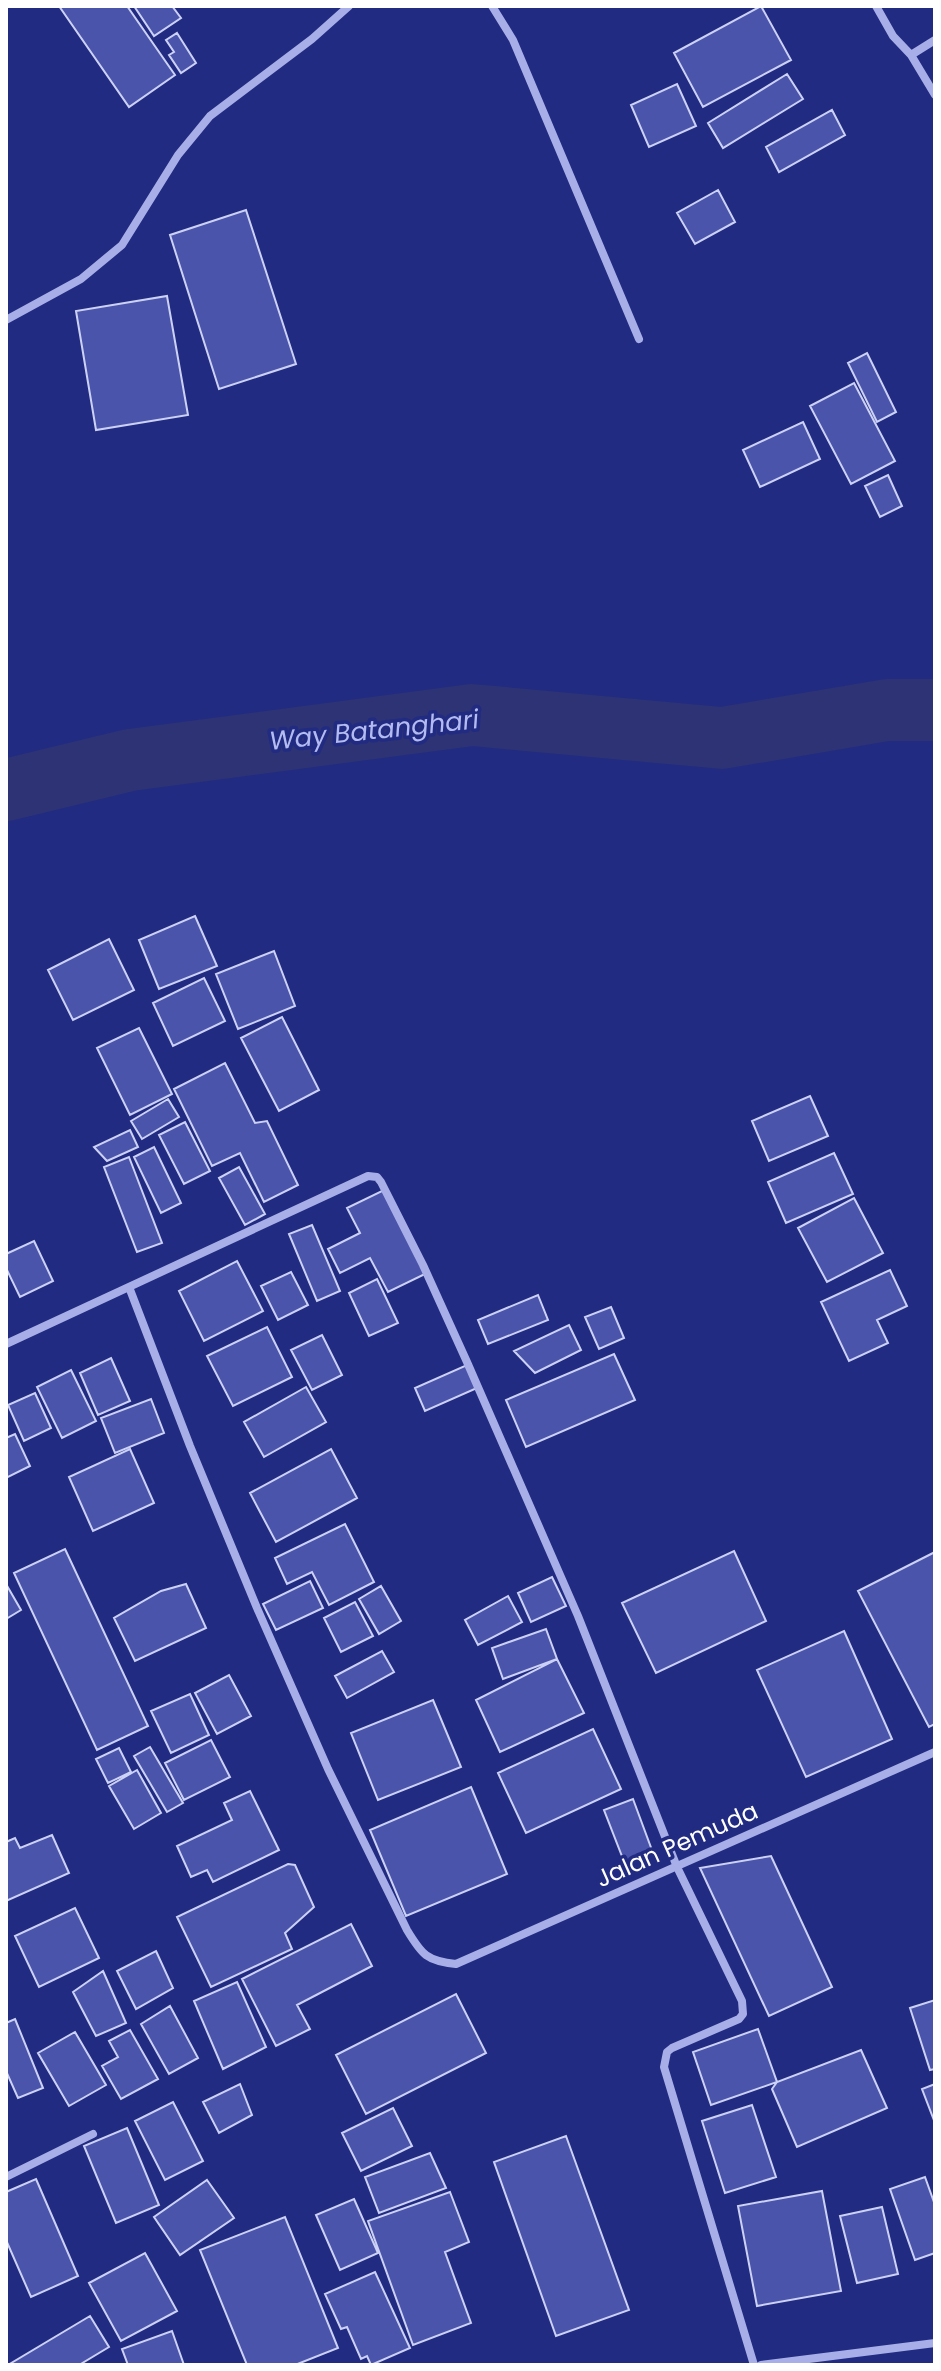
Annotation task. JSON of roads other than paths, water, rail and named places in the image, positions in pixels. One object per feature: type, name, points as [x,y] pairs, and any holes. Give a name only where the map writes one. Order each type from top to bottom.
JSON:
[{"type":"street","points":[[6,320],[81,279],[122,245],[178,155],[210,116],[312,39],[349,6]]},
{"type":"street","points":[[492,6],[513,40],[639,339]]},
{"type":"street","points":[[876,6],[893,36],[911,55],[935,95]]},
{"type":"street","points":[[911,55],[935,40]]},
{"type":"street","points":[[6,1344],[368,1176],[377,1177],[423,1265],[578,1616],[677,1867],[744,2008],[739,2019],[672,2048],[667,2052],[664,2067],[754,2365]]},
{"type":"street","name":"Jalan Pemuda","points":[[129,1287],[196,1460],[328,1769],[407,1930],[419,1950],[433,1961],[456,1964],[935,1752]]},
{"type":"street","points":[[6,2177],[93,2134]]},
{"type":"street","points":[[761,2365],[935,2343]]},
{"type":"waterway","name":"Way Batanghari","points":[[6,790],[130,760],[472,715],[722,738],[887,710],[935,710]]}]
